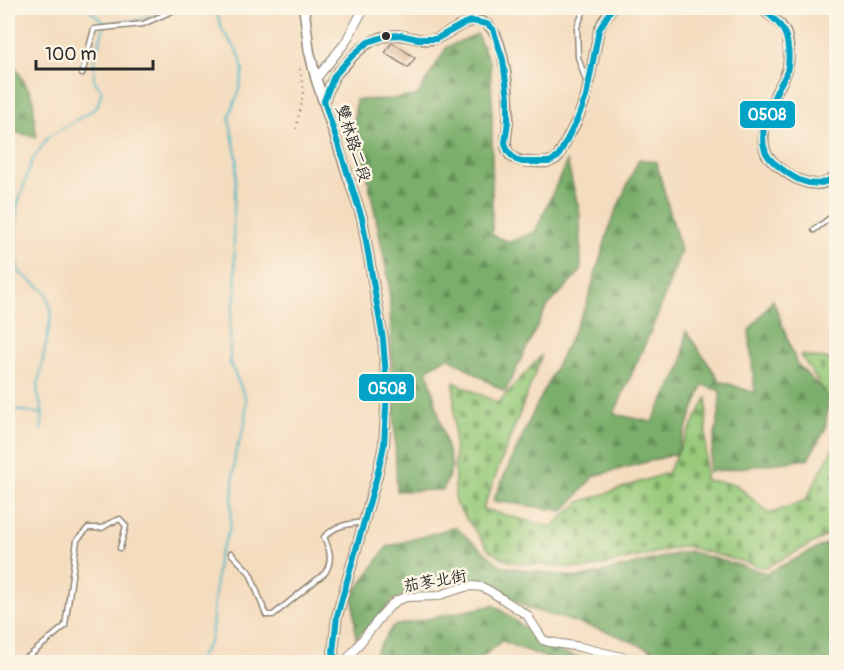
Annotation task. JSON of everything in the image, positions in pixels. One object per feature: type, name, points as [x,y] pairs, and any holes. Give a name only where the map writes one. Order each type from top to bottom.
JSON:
[{"type":"street","points":[[304,8],[309,50],[324,102]]},
{"type":"street","points":[[316,79],[345,43],[364,8]]},
{"type":"street","name":"雙林路二段","points":[[334,663],[337,616],[384,445],[387,390],[383,339],[362,218],[324,102],[334,76],[368,42],[386,36],[400,35],[418,39],[436,39],[472,21],[487,24],[493,29],[503,60],[508,98],[505,143],[508,152],[516,160],[522,162],[549,162],[558,157],[577,120],[586,97],[599,30],[612,8]]},
{"type":"street","points":[[761,8],[780,23],[786,32],[788,42],[788,66],[774,97],[764,135],[767,155],[788,174],[805,182],[823,184],[837,176]]},
{"type":"street","name":"茄苳北街","points":[[345,663],[386,610],[398,600],[407,597],[437,596],[472,586],[490,591],[527,615],[543,640],[642,663]]},
{"type":"lane","points":[[82,74],[94,29],[143,24],[179,8]]},
{"type":"lane","points":[[585,8],[577,27],[578,57],[588,87]]},
{"type":"lane","points":[[814,230],[834,215],[837,204]]},
{"type":"lane","points":[[18,663],[65,627],[77,540],[88,528],[102,528],[120,519],[126,526],[120,548]]},
{"type":"lane","points":[[231,553],[250,573],[266,615],[273,615],[325,573],[331,555],[324,537],[326,534],[339,525],[364,522]]},
{"type":"path","points":[[296,129],[304,90],[299,66]]},
{"type":"green space","points":[[477,34],[490,63],[492,235],[510,242],[535,232],[567,161],[580,214],[581,271],[546,308],[505,392],[448,357],[427,369],[452,467],[443,490],[397,491],[389,282],[354,122],[356,100],[417,96],[447,47]]},
{"type":"green space","points":[[8,55],[33,97],[36,137],[8,131]]},
{"type":"green space","points":[[639,159],[656,162],[681,251],[656,319],[614,414],[652,422],[682,365],[686,331],[720,381],[755,393],[749,331],[773,300],[797,364],[829,397],[825,430],[808,459],[708,472],[719,414],[720,391],[703,385],[676,454],[594,476],[564,511],[493,501],[530,419],[586,306],[611,222]]},
{"type":"green space","points":[[542,355],[483,509],[551,527],[580,502],[667,473],[707,397],[705,480],[735,484],[770,514],[806,500],[836,442],[836,531],[765,568],[685,546],[586,569],[510,562],[489,550],[455,503],[454,382],[498,403]]},
{"type":"green space","points":[[801,355],[836,361],[836,411]]},
{"type":"green space","points":[[455,527],[501,566],[579,578],[688,551],[767,573],[836,539],[836,662],[678,662],[612,633],[530,609],[485,583],[452,578],[395,599],[356,639],[353,595],[387,547]]},
{"type":"green space","points":[[494,605],[558,652],[597,662],[557,662],[502,641],[476,662],[369,662],[393,626]]},
{"type":"building","points":[[392,42],[415,58],[408,68],[385,53]]},
{"type":"waterway","points":[[87,8],[105,23],[140,20],[168,8]]},
{"type":"waterway","points":[[197,662],[211,640],[218,558],[230,528],[235,454],[245,424],[246,399],[230,363],[230,323],[236,290],[233,225],[237,159],[229,117],[238,94],[243,71],[240,56],[222,29],[215,8]]},
{"type":"waterway","points":[[8,411],[9,409],[43,414],[37,391],[52,312],[46,292],[19,272],[15,254],[17,206],[32,161],[48,137],[97,107],[102,91],[94,80],[94,61],[105,23]]},
{"type":"waterway","points":[[41,431],[43,414]]},
{"type":"transit line","name":"0508","points":[[335,662],[333,652],[337,616],[384,445],[387,390],[383,339],[362,218],[324,101],[334,76],[368,42],[386,36],[400,35],[418,39],[436,39],[465,23],[472,21],[487,24],[493,29],[503,60],[508,98],[505,143],[508,152],[516,160],[522,162],[549,162],[558,157],[577,120],[586,97],[599,30],[612,8]]},
{"type":"transit line","name":"0508","points":[[761,8],[783,29],[789,56],[786,74],[767,113],[763,138],[766,153],[776,165],[802,181],[820,183],[836,176]]}]
